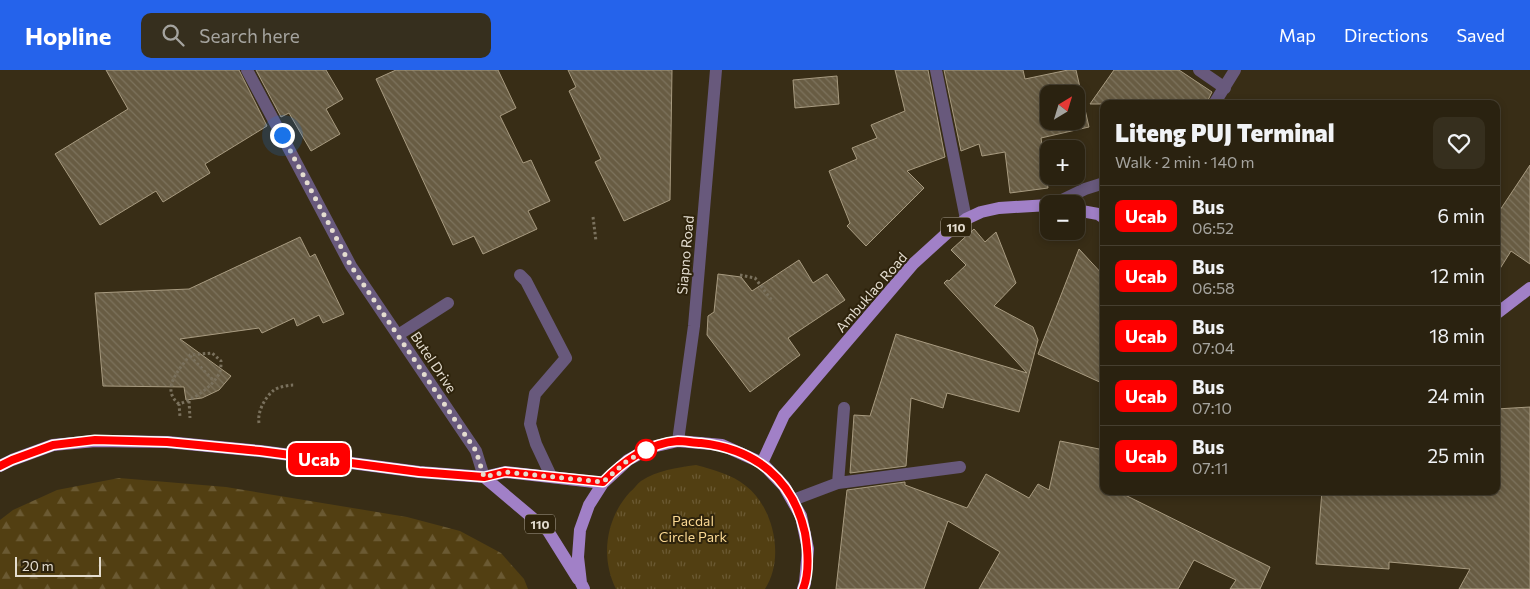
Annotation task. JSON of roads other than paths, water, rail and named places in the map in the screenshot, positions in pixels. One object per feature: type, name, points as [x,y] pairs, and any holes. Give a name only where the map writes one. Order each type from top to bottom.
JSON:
[{"type":"main road","name":"Ambuklao Road","points":[[762,463],[784,416],[913,264],[946,234],[966,219],[981,212],[999,208],[1040,206]]},
{"type":"main road","points":[[1085,212],[1100,215]]},
{"type":"main road","points":[[1500,311],[1530,288]]},
{"type":"main road","points":[[0,466],[6,458],[53,445],[95,440],[167,442],[260,451],[419,472],[484,477],[505,472],[603,482]]},
{"type":"main road","name":"110","points":[[582,586],[578,557],[580,530],[589,505],[603,482],[628,460],[652,448],[678,441],[722,445],[762,463],[784,486],[801,516],[808,549],[803,589]]},
{"type":"main road","name":"110","points":[[484,477],[548,531],[582,586]]},
{"type":"street","name":"Butel Drive","points":[[247,70],[351,266],[476,451],[484,477]]},
{"type":"street","name":"Siapno Road","points":[[678,441],[694,326],[716,70]]},
{"type":"street","points":[[936,70],[966,219]]},
{"type":"street","points":[[1199,70],[1225,88]]},
{"type":"street","points":[[1217,100],[1235,70]]},
{"type":"street","points":[[1073,195],[1100,184]]},
{"type":"street","points":[[520,275],[526,281],[566,358],[536,394],[530,424],[536,444],[551,476]]},
{"type":"street","points":[[398,335],[448,303]]},
{"type":"street","points":[[838,482],[844,408]]},
{"type":"street","points":[[793,500],[838,482],[960,466]]},
{"type":"park label","name":"Pacdal Circle Park","points":[[693,528]]}]
